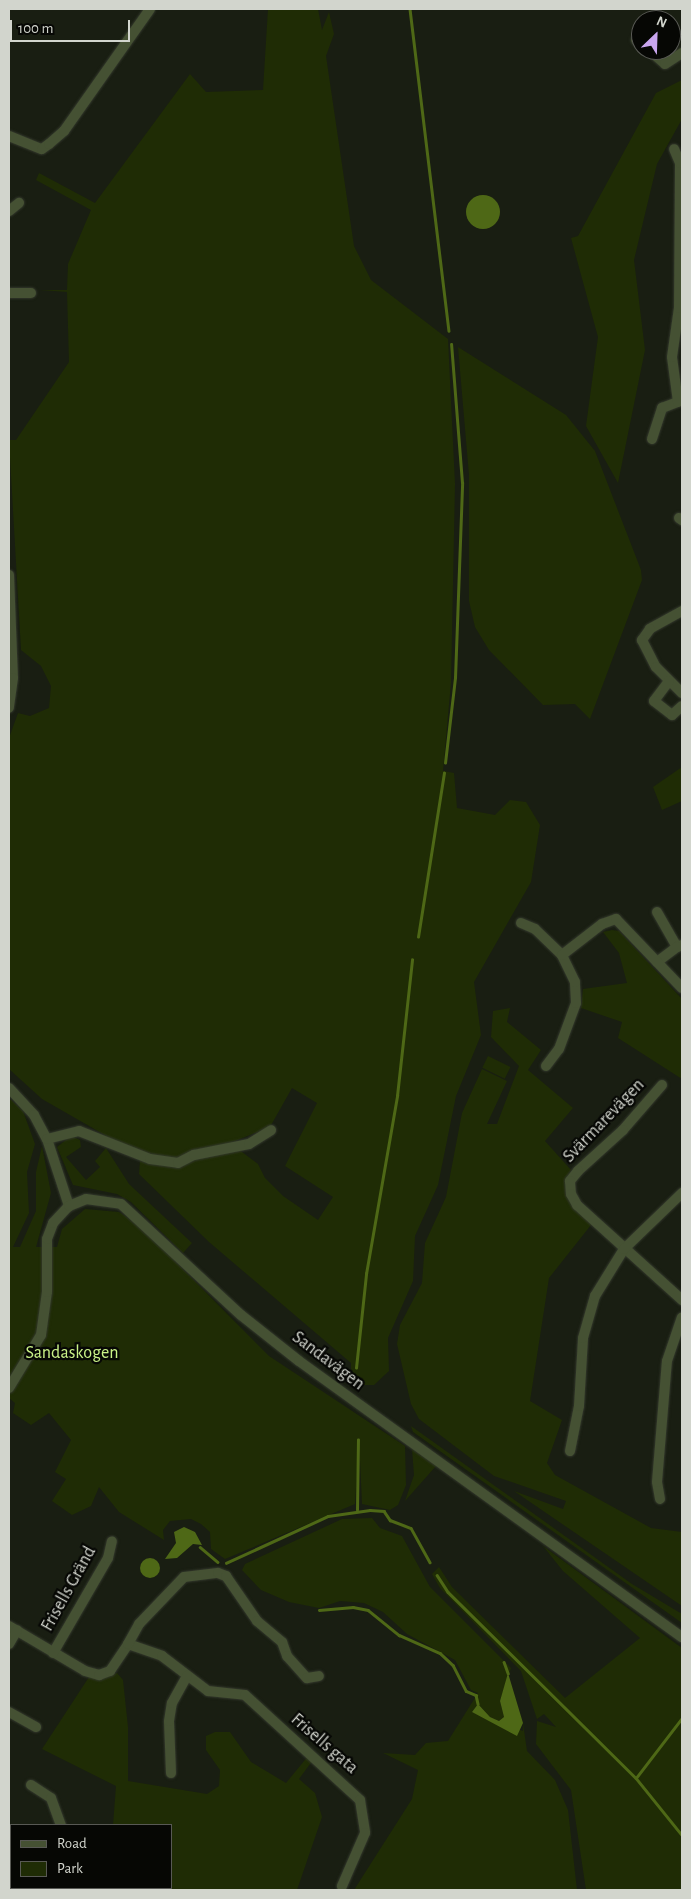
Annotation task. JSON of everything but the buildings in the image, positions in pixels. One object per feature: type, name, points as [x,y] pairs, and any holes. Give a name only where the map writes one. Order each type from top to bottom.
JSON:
[{"type":"street","points":[[9,136],[42,149],[49,144],[64,130],[150,9]]},
{"type":"street","points":[[660,60],[665,64],[671,60]]},
{"type":"street","points":[[652,439],[662,408],[678,402],[672,357],[681,308],[680,163],[674,149]]},
{"type":"street","points":[[9,211],[20,203]]},
{"type":"street","points":[[9,293],[31,293]]},
{"type":"street","points":[[9,575],[13,678],[9,708]]},
{"type":"street","points":[[682,611],[644,634],[642,650],[682,693]]},
{"type":"street","points":[[669,681],[654,701],[672,715],[682,706]]},
{"type":"street","points":[[657,912],[680,946],[657,962]]},
{"type":"street","points":[[562,955],[616,919],[682,988]]},
{"type":"street","points":[[521,922],[535,929],[562,955],[575,982],[576,1004],[559,1049],[546,1066]]},
{"type":"street","name":"Svärmarevägen","points":[[662,1085],[570,1181],[577,1205],[682,1300]]},
{"type":"street","points":[[9,1088],[34,1115],[47,1139],[69,1206],[53,1223],[47,1239],[47,1292],[40,1336],[9,1388]]},
{"type":"street","points":[[47,1139],[79,1130],[150,1159],[178,1163],[194,1155],[249,1144],[271,1130]]},
{"type":"street","points":[[570,1451],[589,1315],[624,1249],[682,1193]]},
{"type":"street","name":"Sandavägen","points":[[69,1206],[86,1198],[104,1199],[135,1214],[241,1316],[299,1361],[682,1638]]},
{"type":"street","points":[[660,1499],[657,1482],[667,1361],[682,1317]]},
{"type":"street","name":"Frisells Gränd","points":[[53,1653],[108,1558],[112,1541]]},
{"type":"street","points":[[9,1644],[13,1628],[53,1653],[99,1674],[110,1671],[139,1624],[184,1577],[218,1573],[226,1576],[257,1621],[282,1642],[287,1656],[307,1678],[319,1676]]},
{"type":"street","name":"Frisells gata","points":[[128,1644],[162,1656],[208,1691],[245,1696],[360,1800],[365,1833],[342,1886]]},
{"type":"street","points":[[171,1773],[169,1721],[172,1703],[186,1676]]},
{"type":"street","points":[[9,1712],[36,1727]]},
{"type":"street","points":[[31,1785],[51,1798],[61,1824]]},
{"type":"green space","points":[[268,9],[318,9],[322,30],[329,12],[334,34],[326,56],[354,246],[371,280],[448,339],[455,484],[451,683],[443,771],[454,773],[457,808],[495,815],[510,800],[526,802],[540,825],[531,882],[474,982],[481,1035],[456,1096],[438,1185],[415,1236],[413,1281],[388,1338],[389,1371],[374,1385],[363,1385],[351,1374],[351,1363],[209,1242],[139,1174],[140,1161],[172,1165],[117,1142],[42,1099],[9,1069],[9,738],[18,713],[30,716],[49,708],[51,686],[41,666],[21,650],[9,440],[16,440],[69,362],[67,292],[40,290],[67,290],[68,264],[91,210],[36,180],[39,173],[95,203],[190,74],[206,92],[263,90]],"holes":[[[292,1088],[317,1103],[285,1166],[333,1197],[318,1220],[283,1196],[265,1178],[258,1164],[230,1143],[270,1127]]]},
{"type":"green space","points":[[682,80],[682,119],[657,164],[634,260],[645,350],[618,483],[586,426],[598,337],[571,238],[578,236],[656,93]]},
{"type":"green space","points":[[458,347],[566,415],[595,451],[641,570],[642,580],[590,719],[575,704],[543,705],[489,650],[475,627],[469,601],[469,475]]},
{"type":"green space","points":[[682,767],[682,801],[662,810],[653,787]]},
{"type":"green space","points":[[619,931],[682,999],[682,1079],[618,1038],[622,1022],[581,1008],[583,989],[627,983],[619,953],[603,932]]},
{"type":"green space","points":[[510,1008],[507,1022],[541,1050],[528,1070],[573,1108],[545,1141],[571,1170],[565,1180],[567,1195],[591,1225],[549,1278],[530,1401],[562,1420],[547,1463],[555,1475],[651,1528],[682,1532],[682,1606],[514,1491],[563,1509],[566,1501],[494,1476],[419,1419],[411,1404],[397,1344],[400,1325],[422,1283],[425,1243],[446,1197],[462,1113],[482,1069],[507,1081],[487,1124],[497,1124],[519,1066],[491,1037],[493,1011]]},
{"type":"green space","points":[[488,1056],[510,1067],[505,1079],[482,1068]]},
{"type":"green space","name":"Sandaskogen","points":[[9,1098],[23,1111],[35,1144],[27,1172],[29,1213],[13,1247],[20,1247],[36,1211],[36,1172],[42,1146],[51,1193],[36,1247],[57,1247],[62,1229],[85,1209],[119,1212],[143,1229],[269,1356],[405,1446],[406,1485],[398,1505],[390,1510],[362,1504],[359,1438],[355,1504],[225,1559],[211,1549],[210,1532],[201,1524],[191,1519],[170,1521],[163,1530],[164,1540],[119,1512],[99,1487],[91,1506],[72,1515],[52,1501],[66,1479],[55,1472],[71,1440],[49,1413],[31,1425],[13,1413],[15,1403],[9,1398]]},
{"type":"green space","points":[[71,1136],[80,1140],[81,1147],[66,1157],[86,1180],[100,1167],[95,1161],[106,1148],[129,1184],[192,1243],[183,1253],[131,1202],[117,1194],[73,1185],[57,1147]]},
{"type":"green space","points":[[411,1426],[632,1584],[682,1614],[682,1623],[413,1432]]},
{"type":"green space","points":[[412,1449],[436,1466],[405,1501],[414,1475]]},
{"type":"green space","points":[[372,1518],[380,1528],[402,1536],[430,1587],[511,1668],[500,1701],[504,1717],[499,1721],[490,1717],[478,1704],[472,1712],[523,1731],[523,1723],[527,1751],[555,1780],[568,1810],[577,1890],[354,1890],[412,1799],[418,1770],[383,1753],[415,1755],[426,1743],[448,1741],[478,1693],[471,1690],[455,1660],[407,1634],[383,1612],[364,1603],[340,1601],[319,1608],[289,1602],[261,1590],[242,1570],[245,1564],[342,1519]]},
{"type":"green space","points":[[543,1546],[682,1648],[682,1890],[586,1890],[571,1790],[536,1744],[537,1721],[556,1727],[544,1714],[537,1719],[521,1671],[440,1588],[432,1574],[439,1567],[452,1587],[565,1698],[640,1638],[563,1571]]},
{"type":"green space","points":[[117,1673],[123,1680],[128,1727],[128,1781],[207,1794],[219,1786],[220,1770],[206,1750],[206,1736],[215,1732],[230,1732],[251,1762],[286,1783],[309,1755],[313,1760],[299,1779],[315,1793],[322,1817],[297,1890],[111,1890],[172,1889],[172,1824],[113,1824],[116,1786],[42,1749],[89,1677],[103,1679]]},
{"type":"shaded area","points":[[483,195],[495,200],[500,212],[495,224],[483,229],[471,224],[466,212],[471,200]]},
{"type":"shaded area","points":[[184,1527],[195,1532],[202,1545],[193,1544],[177,1558],[165,1559],[176,1543],[174,1532]]},
{"type":"shaded area","points":[[150,1558],[157,1561],[160,1568],[157,1575],[150,1578],[143,1575],[140,1568],[143,1561]]},
{"type":"shaded area","points":[[508,1673],[523,1723],[517,1736],[472,1712],[478,1704],[490,1717],[499,1721],[504,1717],[500,1701]]},
{"type":"waterway","points":[[410,9],[449,331]]},
{"type":"waterway","points":[[445,763],[455,678],[462,483],[451,344]]},
{"type":"waterway","points":[[418,937],[444,773]]},
{"type":"waterway","points":[[356,1368],[366,1274],[397,1096],[412,960]]},
{"type":"waterway","points":[[357,1510],[358,1440]]},
{"type":"waterway","points":[[226,1563],[328,1516],[370,1510],[384,1511],[390,1520],[411,1528],[430,1562]]},
{"type":"waterway","points":[[200,1547],[218,1562]]},
{"type":"waterway","points":[[437,1575],[448,1592],[636,1778],[682,1835]]},
{"type":"waterway","points":[[319,1610],[353,1607],[368,1610],[399,1635],[440,1653],[453,1665],[466,1691],[476,1695],[478,1704]]},
{"type":"waterway","points":[[504,1662],[508,1673]]},
{"type":"waterway","points":[[636,1778],[682,1718]]}]
